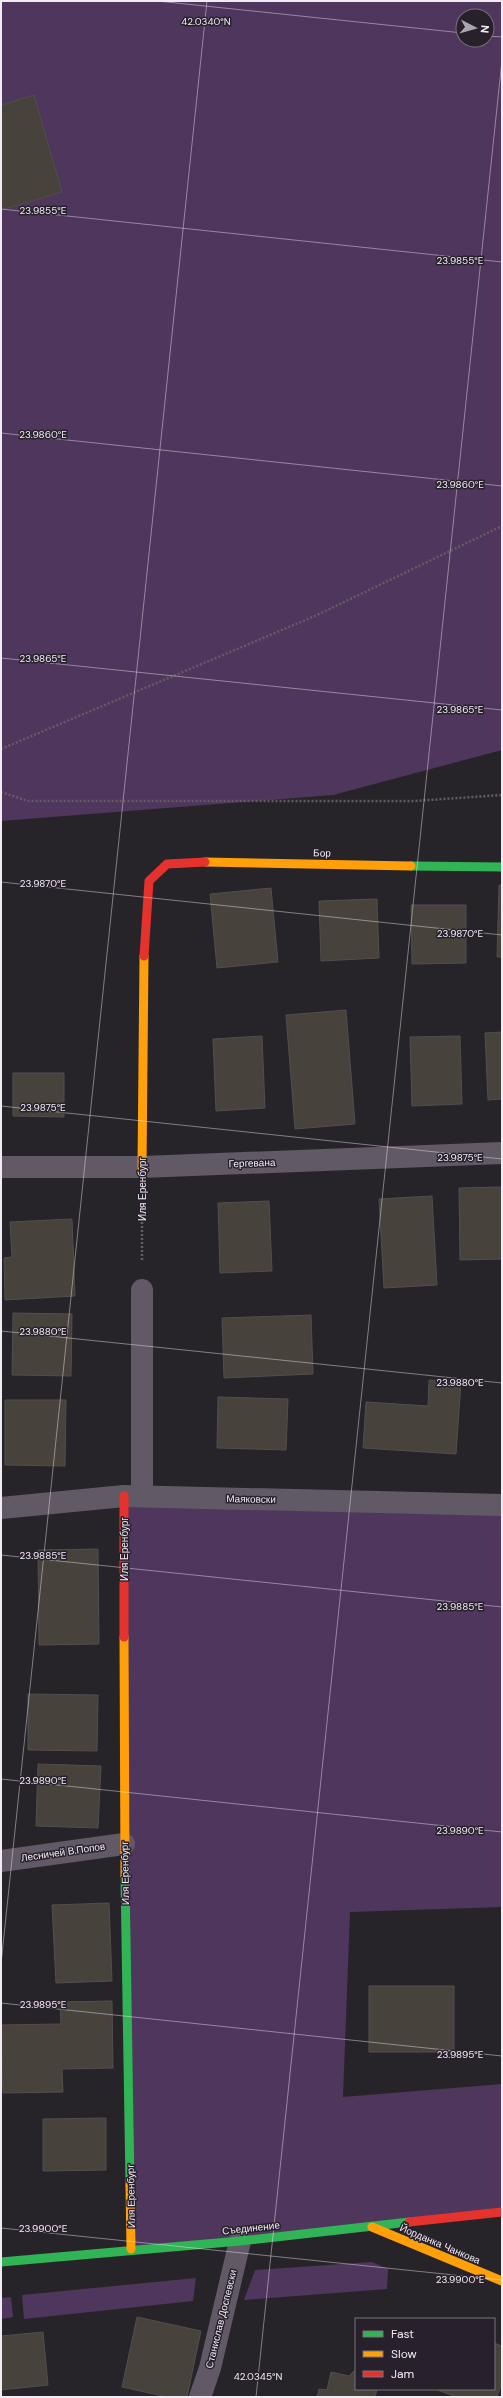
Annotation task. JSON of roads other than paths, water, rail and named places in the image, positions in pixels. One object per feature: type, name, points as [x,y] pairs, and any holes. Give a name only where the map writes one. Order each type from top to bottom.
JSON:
[{"type":"street","name":"Бор","points":[[148,881],[167,864],[198,862],[502,867]]},
{"type":"street","name":"Иля Еренбург","points":[[142,1167],[144,931],[148,881]]},
{"type":"street","name":"Гергевана","points":[[1,1167],[142,1167],[502,1153]]},
{"type":"street","name":"Иля Еренбург","points":[[131,2249],[124,1844],[133,1496],[142,1290]]},
{"type":"street","name":"Маяковски","points":[[1,1508],[133,1496],[502,1505]]},
{"type":"street","name":"Лесничей В.Попов","points":[[1,1861],[124,1844]]},
{"type":"street","name":"Съединение","points":[[1,2262],[131,2249],[240,2241],[502,2212]]},
{"type":"street","name":"Йорданка Чанкова","points":[[370,2227],[502,2281]]},
{"type":"street","name":"Станислав Доспевски","points":[[200,2397],[210,2368],[240,2241]]}]
